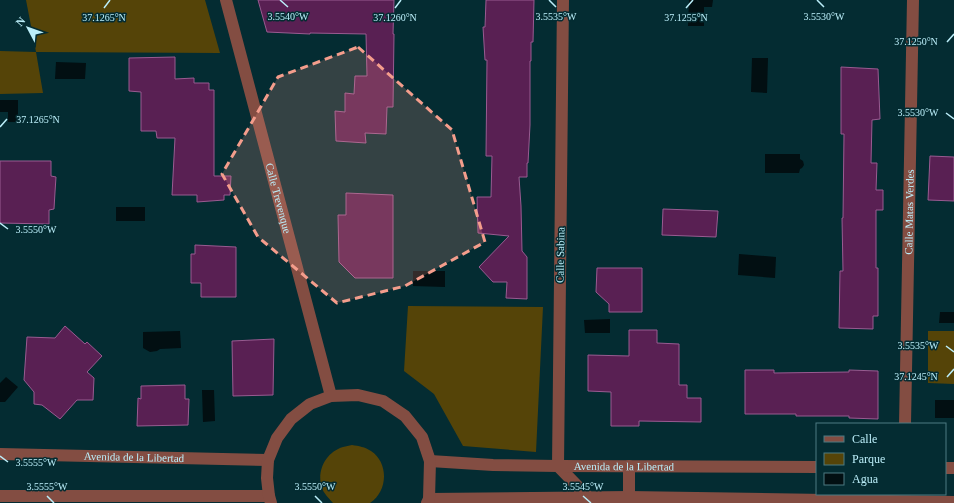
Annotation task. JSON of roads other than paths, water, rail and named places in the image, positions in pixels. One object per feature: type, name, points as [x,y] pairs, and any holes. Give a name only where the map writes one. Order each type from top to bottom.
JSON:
[{"type":"street","name":"Calle Trevenque","points":[[226,0],[331,396]]},
{"type":"street","name":"Calle Sabina","points":[[558,466],[563,0]]},
{"type":"street","name":"Calle Matas Verdes","points":[[905,423],[913,0]]},
{"type":"street","points":[[0,496],[270,499],[267,478],[268,460],[276,438],[291,419],[310,404],[331,396],[358,395],[383,402],[405,416],[422,437],[430,461],[428,501],[589,498],[629,500],[904,500],[954,502]]},
{"type":"street","name":"Avenida de la Libertad","points":[[0,454],[268,460]]},
{"type":"street","name":"Avenida de la Libertad","points":[[430,461],[493,465],[816,467]]},
{"type":"street","points":[[558,466],[589,498]]},
{"type":"street","points":[[629,466],[629,500]]},
{"type":"water","points":[[689,0],[713,0],[712,7],[704,7],[704,26],[688,26]]},
{"type":"water","points":[[752,58],[768,58],[767,93],[751,92]]},
{"type":"water","points":[[56,62],[86,63],[85,79],[55,79]]},
{"type":"water","points":[[0,100],[18,100],[18,122],[8,122],[8,112],[0,112]]},
{"type":"water","points":[[765,154],[800,154],[800,159],[803,161],[804,165],[800,169],[799,173],[765,173]]},
{"type":"water","points":[[116,207],[145,207],[145,221],[116,221]]},
{"type":"water","points":[[739,254],[776,257],[775,278],[738,275]]},
{"type":"water","points":[[413,271],[445,271],[445,287],[413,286]]},
{"type":"water","points":[[940,312],[954,312],[954,323],[939,323]]},
{"type":"water","points":[[610,319],[610,333],[585,333],[584,320]]},
{"type":"water","points":[[180,331],[181,348],[160,349],[150,352],[143,348],[143,332]]},
{"type":"water","points":[[6,377],[18,387],[5,402],[0,402],[0,383]]},
{"type":"water","points":[[202,390],[214,390],[215,421],[203,422]]},
{"type":"water","points":[[935,400],[954,400],[954,418],[935,418]]}]
